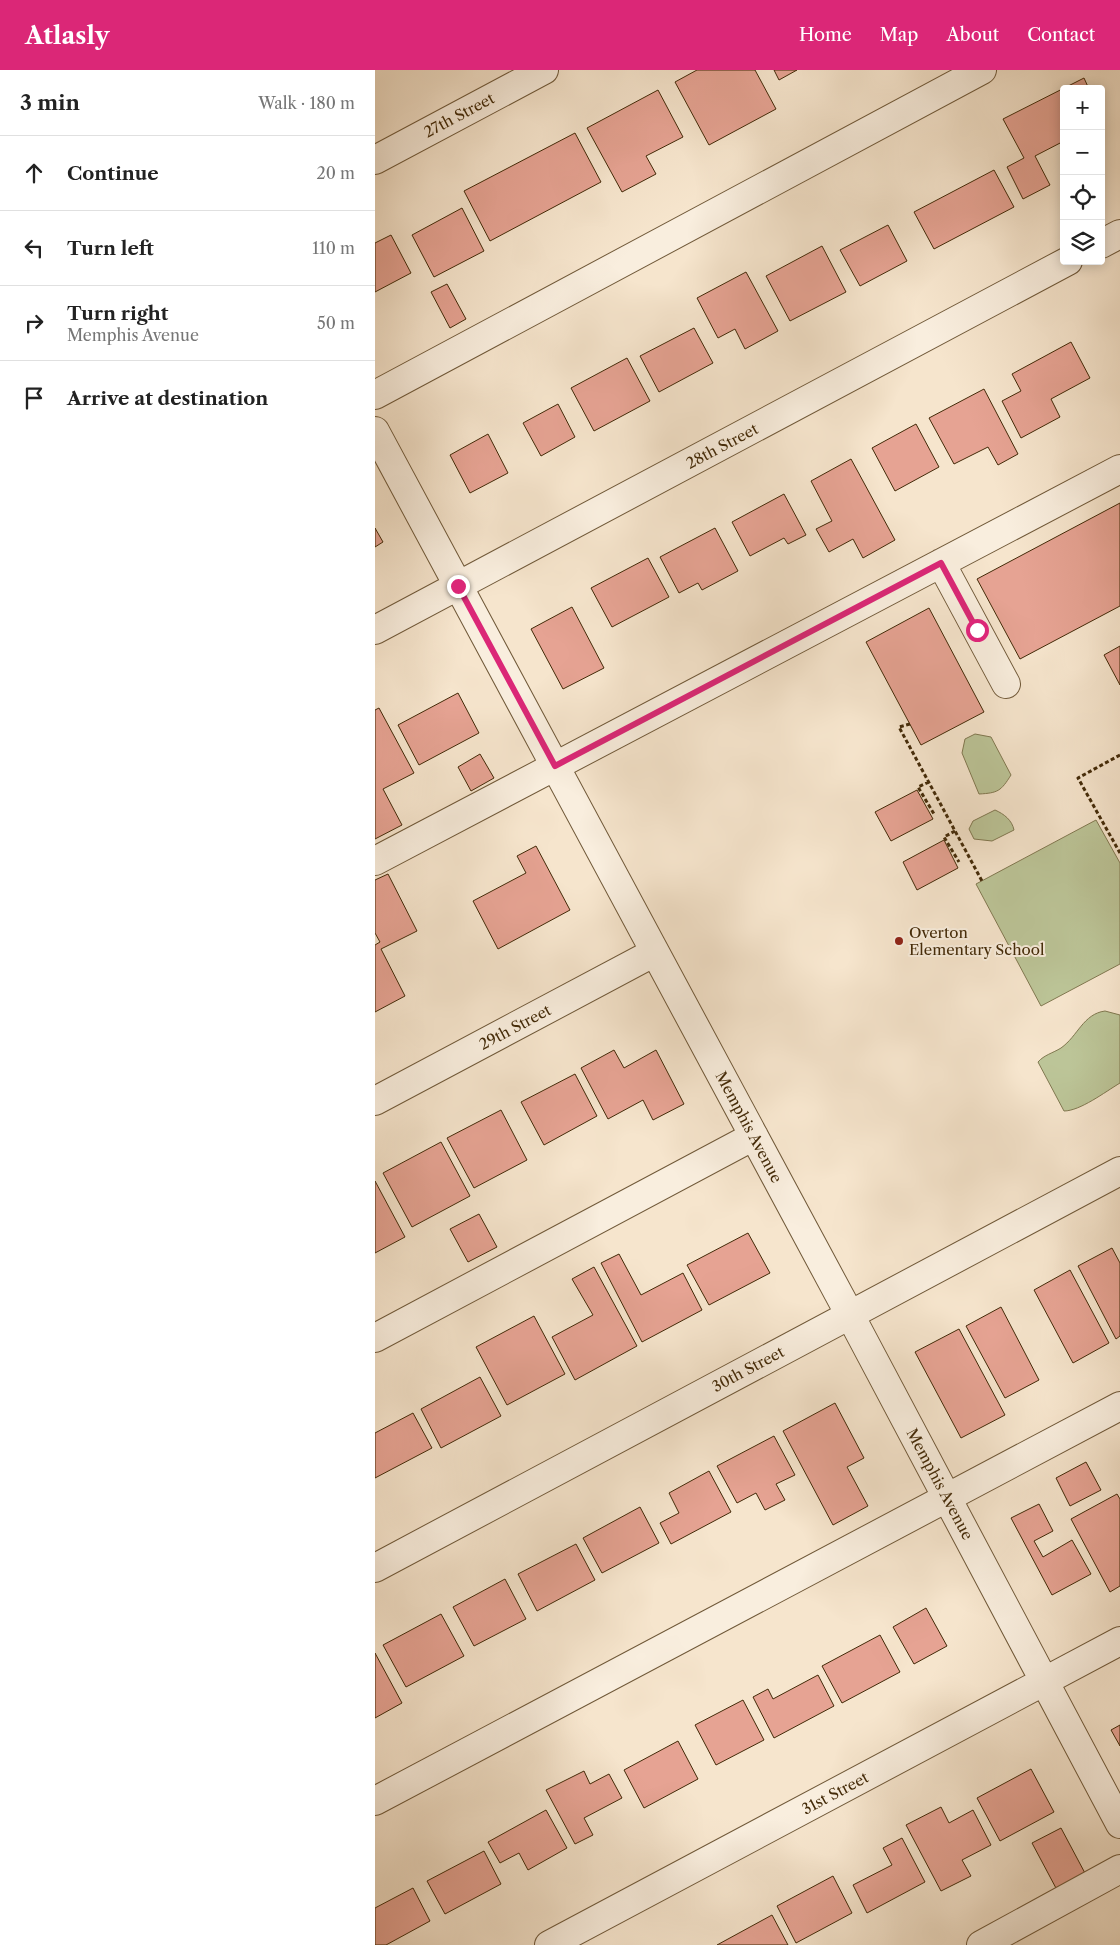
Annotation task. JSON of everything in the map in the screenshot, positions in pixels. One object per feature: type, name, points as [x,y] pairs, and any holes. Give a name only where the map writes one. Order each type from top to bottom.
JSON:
[{"type":"street","name":"27th Street","points":[[375,160],[543,70]]},
{"type":"street","points":[[375,395],[982,70]]},
{"type":"street","points":[[1105,242],[1120,234]]},
{"type":"street","name":"28th Street","points":[[375,630],[1060,265]]},
{"type":"street","name":"Memphis Avenue","points":[[375,431],[850,1315],[1120,1824]]},
{"type":"street","points":[[375,860],[1120,469]]},
{"type":"street","points":[[941,563],[1006,684]]},
{"type":"street","name":"29th Street","points":[[375,1101],[655,952]]},
{"type":"street","points":[[375,1338],[754,1136]]},
{"type":"street","name":"30th Street","points":[[375,1568],[1120,1171]]},
{"type":"street","points":[[375,1801],[1120,1406]]},
{"type":"street","name":"31st Street","points":[[549,1945],[1120,1641]]},
{"type":"street","points":[[981,1945],[1120,1869]]},
{"type":"path","points":[[910,724],[899,727],[981,881]]},
{"type":"path","points":[[1120,755],[1078,778],[1120,853]]},
{"type":"path","points":[[929,782],[919,787],[934,814]]},
{"type":"path","points":[[955,831],[944,837],[959,862]]},
{"type":"green space","points":[[975,734],[991,737],[1011,775],[1004,785],[995,792],[979,794],[962,753],[965,739]]},
{"type":"green space","points":[[995,810],[1007,818],[1014,830],[992,841],[974,839],[969,829],[973,821]]},
{"type":"green space","points":[[1096,820],[1120,863],[1120,964],[1041,1006],[976,884]]},
{"type":"green space","points":[[1105,1011],[1120,1015],[1120,1083],[1085,1105],[1064,1111],[1038,1062],[1067,1043],[1091,1016]]},
{"type":"building","points":[[697,70],[755,70],[776,109],[709,145],[675,82]]},
{"type":"building","points":[[774,70],[797,70],[779,80]]},
{"type":"building","points":[[1084,78],[1087,85],[1070,85]]},
{"type":"building","points":[[658,90],[683,137],[646,156],[656,174],[622,192],[587,128]]},
{"type":"building","points":[[1060,90],[1060,143],[1035,156],[1050,185],[1023,199],[1007,167],[1024,158],[1003,119]]},
{"type":"building","points":[[575,133],[601,182],[490,241],[464,191]]},
{"type":"building","points":[[994,170],[1014,207],[934,249],[914,212]]},
{"type":"building","points":[[462,208],[484,251],[434,277],[412,235]]},
{"type":"building","points":[[888,225],[907,261],[860,286],[840,250]]},
{"type":"building","points":[[391,235],[411,273],[375,292],[375,243]]},
{"type":"building","points":[[822,246],[846,292],[790,321],[766,276]]},
{"type":"building","points":[[746,272],[778,331],[745,349],[735,329],[718,338],[697,298]]},
{"type":"building","points":[[447,284],[466,319],[450,328],[431,292]]},
{"type":"building","points":[[694,328],[713,363],[659,392],[640,356]]},
{"type":"building","points":[[1071,342],[1090,378],[1051,399],[1060,417],[1021,438],[1002,401],[1021,391],[1012,374]]},
{"type":"building","points":[[627,358],[650,401],[594,431],[571,388]]},
{"type":"building","points":[[984,389],[1018,454],[998,465],[988,447],[954,464],[929,418]]},
{"type":"building","points":[[558,404],[575,437],[541,456],[523,423]]},
{"type":"building","points":[[916,424],[939,467],[895,491],[872,448]]},
{"type":"building","points":[[488,434],[508,473],[470,493],[450,455]]},
{"type":"building","points":[[851,459],[895,540],[863,558],[853,539],[829,552],[816,529],[832,521],[811,481]]},
{"type":"building","points":[[784,494],[806,535],[788,544],[784,538],[750,556],[732,522]]},
{"type":"building","points":[[1120,503],[1120,606],[1020,659],[977,579]]},
{"type":"building","points":[[375,528],[383,542],[375,547]]},
{"type":"building","points":[[715,528],[738,571],[702,590],[698,583],[679,593],[660,557]]},
{"type":"building","points":[[648,558],[669,597],[612,627],[591,588]]},
{"type":"building","points":[[572,607],[604,668],[563,689],[531,629]]},
{"type":"building","points":[[929,608],[984,712],[921,745],[866,642]]},
{"type":"building","points":[[1120,646],[1120,685],[1104,655]]},
{"type":"building","points":[[458,693],[479,733],[419,765],[398,725]]},
{"type":"building","points":[[379,708],[414,773],[383,789],[402,825],[375,839],[375,710]]},
{"type":"building","points":[[480,754],[494,778],[471,791],[458,767]]},
{"type":"building","points":[[917,790],[933,819],[891,841],[875,812]]},
{"type":"building","points":[[944,840],[958,868],[917,890],[903,862]]},
{"type":"building","points":[[536,846],[570,910],[498,949],[473,901],[526,873],[517,856]]},
{"type":"building","points":[[388,874],[417,931],[381,949],[405,996],[375,1012],[375,945],[380,942],[375,933],[375,880]]},
{"type":"building","points":[[614,1050],[624,1068],[656,1050],[684,1104],[653,1120],[643,1100],[608,1119],[581,1068]]},
{"type":"building","points":[[575,1074],[597,1116],[544,1145],[521,1102]]},
{"type":"building","points":[[501,1110],[527,1160],[474,1188],[447,1138]]},
{"type":"building","points":[[441,1142],[470,1196],[412,1227],[383,1173]]},
{"type":"building","points":[[375,1181],[405,1237],[375,1253]]},
{"type":"building","points":[[479,1214],[497,1247],[468,1262],[450,1229]]},
{"type":"building","points":[[748,1233],[770,1273],[709,1305],[687,1265]]},
{"type":"building","points":[[1112,1248],[1120,1263],[1120,1336],[1116,1339],[1078,1266]]},
{"type":"building","points":[[619,1254],[641,1295],[683,1273],[702,1310],[642,1342],[601,1263]]},
{"type":"building","points":[[594,1267],[637,1346],[575,1380],[552,1337],[593,1315],[572,1279]]},
{"type":"building","points":[[1070,1270],[1109,1343],[1073,1363],[1034,1290]]},
{"type":"building","points":[[1001,1307],[1039,1380],[1005,1398],[966,1326]]},
{"type":"building","points":[[534,1316],[565,1374],[507,1405],[476,1347]]},
{"type":"building","points":[[959,1329],[1005,1415],[961,1438],[915,1352]]},
{"type":"building","points":[[480,1377],[501,1416],[441,1448],[421,1409]]},
{"type":"building","points":[[835,1403],[864,1458],[847,1467],[868,1506],[833,1525],[783,1431]]},
{"type":"building","points":[[413,1413],[432,1448],[375,1478],[375,1433]]},
{"type":"building","points":[[774,1436],[795,1475],[776,1484],[785,1500],[765,1510],[756,1493],[737,1503],[717,1466]]},
{"type":"building","points":[[1086,1462],[1101,1490],[1070,1506],[1056,1478]]},
{"type":"building","points":[[709,1471],[731,1512],[671,1544],[660,1523],[679,1513],[669,1493]]},
{"type":"building","points":[[1117,1494],[1120,1499],[1120,1586],[1110,1592],[1071,1519]]},
{"type":"building","points":[[1039,1504],[1053,1531],[1034,1541],[1043,1557],[1072,1540],[1091,1574],[1052,1595],[1011,1518]]},
{"type":"building","points":[[640,1507],[659,1543],[602,1573],[583,1538]]},
{"type":"building","points":[[576,1544],[595,1580],[537,1611],[518,1574]]},
{"type":"building","points":[[505,1579],[526,1619],[474,1646],[453,1607]]},
{"type":"building","points":[[926,1608],[947,1646],[914,1664],[893,1627]]},
{"type":"building","points":[[441,1614],[464,1656],[406,1687],[383,1645]]},
{"type":"building","points":[[880,1635],[900,1672],[842,1703],[822,1666]]},
{"type":"building","points":[[375,1653],[402,1703],[375,1718]]},
{"type":"building","points":[[818,1675],[834,1706],[774,1738],[753,1697],[768,1689],[773,1699]]},
{"type":"building","points":[[743,1700],[764,1740],[716,1765],[695,1725]]},
{"type":"building","points":[[1120,1725],[1120,1746],[1111,1730]]},
{"type":"building","points":[[678,1741],[698,1779],[644,1808],[624,1770]]},
{"type":"building","points":[[1031,1769],[1054,1812],[1000,1841],[977,1798]]},
{"type":"building","points":[[584,1771],[590,1784],[609,1774],[622,1798],[584,1818],[593,1835],[575,1844],[546,1790]]},
{"type":"building","points":[[941,1807],[949,1823],[973,1810],[991,1845],[962,1860],[971,1876],[941,1891],[906,1825]]},
{"type":"building","points":[[546,1810],[567,1848],[528,1870],[519,1853],[500,1863],[488,1842]]},
{"type":"building","points":[[1061,1828],[1086,1875],[1057,1890],[1032,1843]]},
{"type":"building","points":[[902,1838],[925,1882],[867,1913],[853,1885],[892,1865],[883,1848]]},
{"type":"building","points":[[484,1851],[501,1884],[445,1914],[427,1881]]},
{"type":"building","points":[[833,1876],[852,1913],[796,1943],[777,1906]]},
{"type":"building","points":[[413,1888],[430,1921],[386,1945],[375,1945],[375,1908]]},
{"type":"building","points":[[772,1915],[788,1945],[717,1945]]},
{"type":"place","name":"Overton Elementary School","points":[[899,941]]},
{"type":"route","points":[[458,586],[555,766],[941,563],[977,630]]}]
